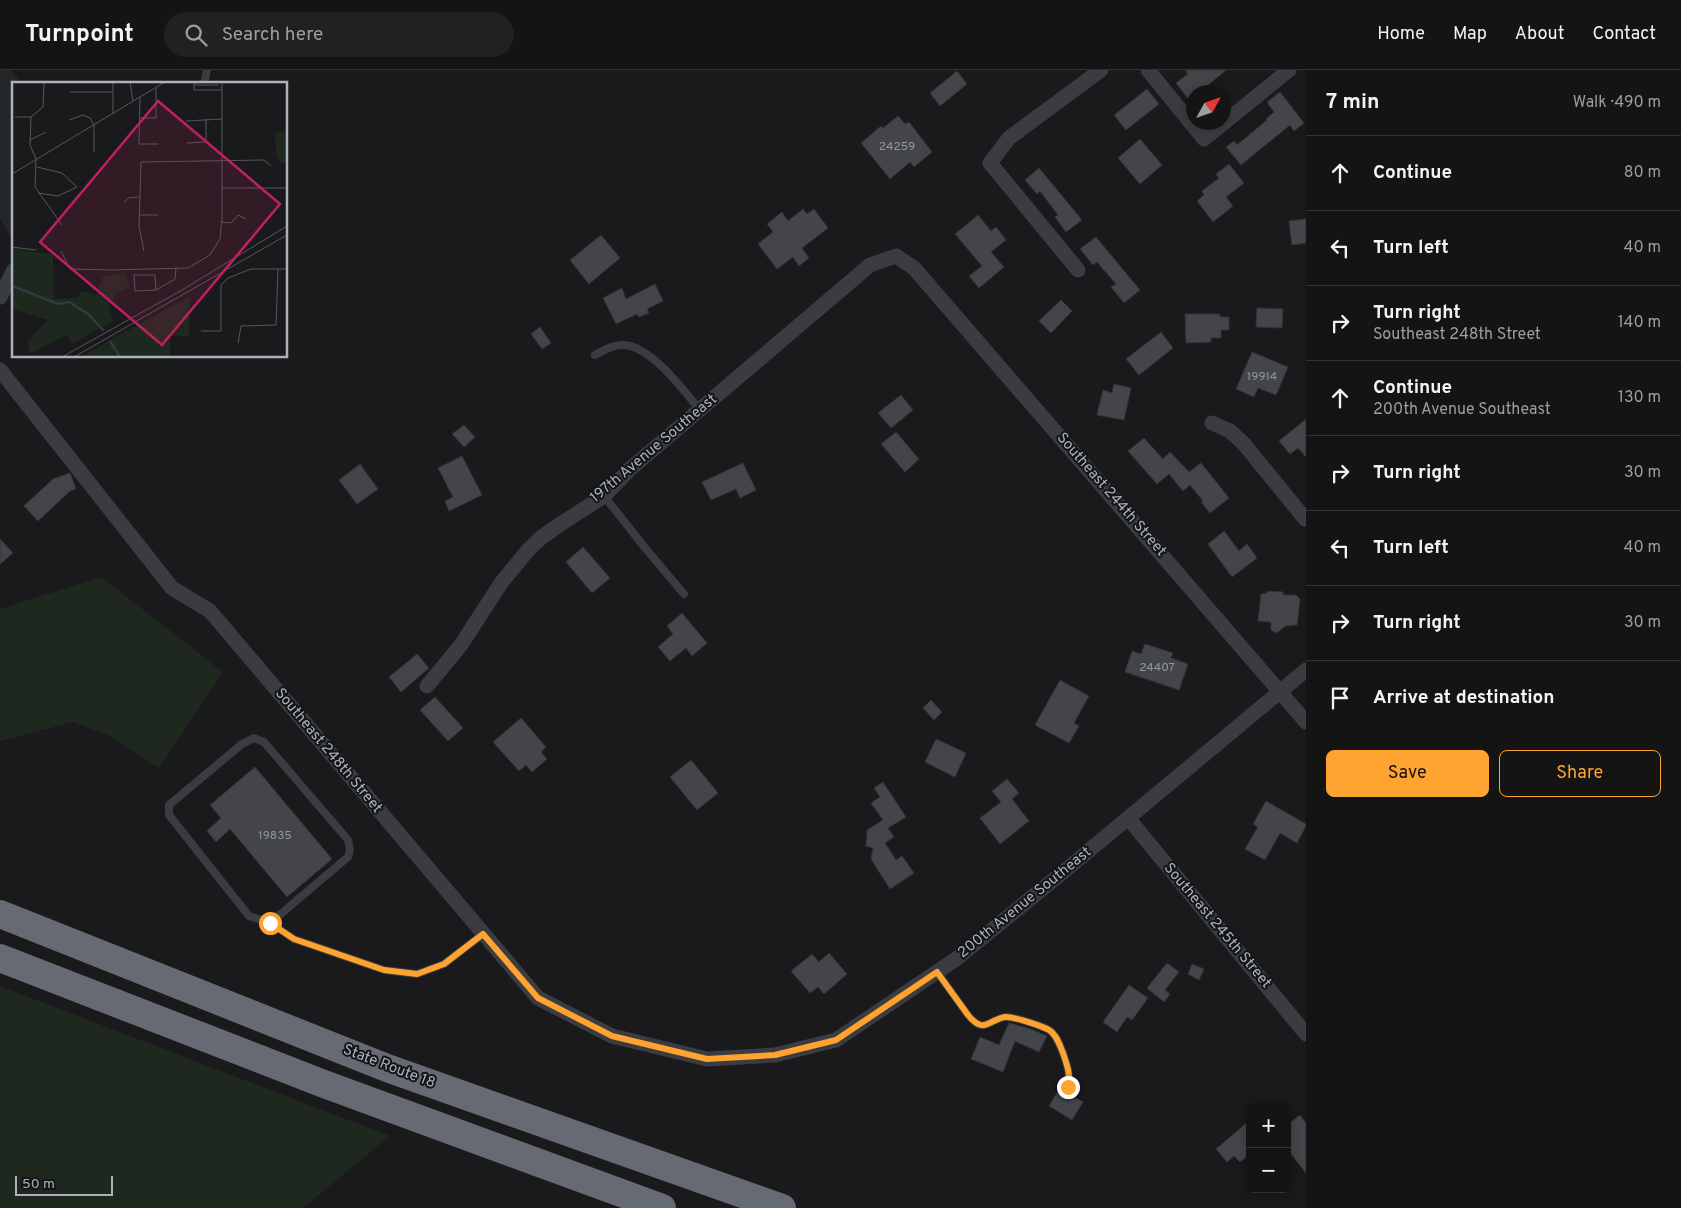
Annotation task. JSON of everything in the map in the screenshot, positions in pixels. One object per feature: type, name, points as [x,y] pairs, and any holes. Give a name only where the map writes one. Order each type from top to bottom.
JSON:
[{"type":"highway","name":"State Route 18","points":[[0,914],[387,1068],[782,1208]]},
{"type":"highway","points":[[0,958],[324,1084],[662,1208]]},
{"type":"street","points":[[1078,270],[990,163],[1009,138],[1101,70]]},
{"type":"street","points":[[1148,70],[1204,139],[1290,70]]},
{"type":"street","name":"197th Avenue Southeast","points":[[426,686],[461,645],[501,583],[529,549],[542,537],[604,496],[630,470],[870,265],[896,256],[914,268]]},
{"type":"street","name":"Southeast 244th Street","points":[[914,268],[1306,722]]},
{"type":"street","points":[[0,298],[12,274]]},
{"type":"street","name":"Southeast 248th Street","points":[[0,370],[172,588],[210,612],[538,998],[612,1036],[707,1059]]},
{"type":"street","points":[[1212,423],[1230,431],[1244,444],[1305,518]]},
{"type":"street","name":"200th Avenue Southeast","points":[[707,1059],[775,1055],[836,1040],[956,959],[1306,670]]},
{"type":"street","name":"Southeast 245th Street","points":[[1128,818],[1306,1034]]},
{"type":"lane","points":[[595,355],[614,346],[625,345],[645,352],[666,371],[700,410]]},
{"type":"lane","points":[[604,496],[646,550],[684,594]]},
{"type":"lane","points":[[270,923],[348,857],[350,850],[348,840],[277,757],[264,742],[254,738],[242,744],[170,805],[169,815],[249,916],[270,923],[294,939],[384,970],[417,974],[444,964],[483,934]]},
{"type":"lane","points":[[937,972],[972,1020],[979,1024],[989,1025],[1004,1017],[1014,1017],[1050,1030],[1057,1039],[1068,1067],[1070,1080],[1068,1087]]},
{"type":"shaded area","points":[[0,70],[11,70],[20,82],[12,82],[12,239],[0,219]]},
{"type":"shaded area","points":[[101,577],[223,672],[159,768],[112,737],[73,722],[0,741],[0,609]]},
{"type":"shaded area","points":[[0,986],[390,1136],[303,1208],[0,1208]]},
{"type":"building","points":[[1185,70],[1226,70],[1208,85],[1186,85],[1186,96],[1176,83],[1188,74]]},
{"type":"building","points":[[957,71],[967,84],[940,106],[930,93]]},
{"type":"building","points":[[1147,89],[1159,104],[1126,130],[1114,115]]},
{"type":"building","points":[[1280,92],[1304,123],[1294,131],[1290,125],[1241,165],[1226,147],[1234,141],[1237,145],[1267,120],[1274,112],[1267,102]]},
{"type":"building","points":[[898,116],[905,124],[909,122],[932,152],[914,167],[910,162],[890,179],[861,143],[881,126],[883,128]]},
{"type":"building","points":[[1140,139],[1162,165],[1140,184],[1118,158]]},
{"type":"building","points":[[1229,164],[1244,183],[1226,197],[1233,206],[1213,222],[1197,201],[1204,195],[1202,191],[1219,178],[1216,174]]},
{"type":"building","points":[[1039,168],[1082,220],[1066,232],[1055,217],[1058,215],[1040,191],[1037,194],[1025,180]]},
{"type":"building","points":[[803,209],[807,214],[814,209],[828,228],[802,248],[809,258],[799,266],[793,257],[777,269],[758,244],[773,232],[767,224],[782,212],[788,221]]},
{"type":"building","points":[[978,215],[991,231],[996,227],[1006,240],[991,252],[1004,267],[979,288],[969,276],[982,266],[955,234]]},
{"type":"building","points":[[1306,219],[1306,243],[1292,245],[1289,221]]},
{"type":"building","points":[[601,235],[620,258],[589,284],[570,260]]},
{"type":"building","points":[[1096,237],[1140,290],[1124,303],[1111,287],[1116,284],[1097,262],[1093,265],[1080,249]]},
{"type":"building","points":[[655,284],[663,301],[647,309],[649,313],[639,317],[637,314],[616,324],[603,298],[622,288],[626,299]]},
{"type":"building","points":[[1061,300],[1072,311],[1051,333],[1039,321]]},
{"type":"building","points":[[1257,308],[1283,309],[1282,328],[1256,327]]},
{"type":"building","points":[[1185,314],[1220,314],[1220,317],[1229,317],[1229,330],[1221,330],[1221,338],[1211,338],[1211,342],[1186,343]]},
{"type":"building","points":[[540,327],[551,343],[542,349],[531,334]]},
{"type":"building","points":[[1161,332],[1173,348],[1139,375],[1126,359]]},
{"type":"building","points":[[1252,352],[1288,367],[1276,395],[1258,388],[1254,397],[1236,389]]},
{"type":"building","points":[[1114,384],[1131,388],[1124,420],[1097,415],[1103,390],[1112,393]]},
{"type":"building","points":[[901,395],[913,410],[891,428],[878,413]]},
{"type":"building","points":[[1306,419],[1306,457],[1298,448],[1290,454],[1279,441]]},
{"type":"building","points":[[464,425],[475,437],[464,447],[452,434]]},
{"type":"building","points":[[896,432],[919,459],[905,472],[881,444]]},
{"type":"building","points":[[1144,438],[1163,459],[1170,452],[1189,472],[1201,463],[1229,498],[1210,513],[1190,485],[1183,491],[1169,474],[1157,484],[1128,451]]},
{"type":"building","points":[[462,456],[482,495],[449,511],[445,501],[453,497],[438,468]]},
{"type":"building","points":[[743,463],[756,490],[740,498],[736,489],[711,500],[702,482]]},
{"type":"building","points":[[360,464],[378,489],[357,504],[339,480]]},
{"type":"building","points":[[70,473],[76,489],[70,491],[38,521],[24,506],[53,479]]},
{"type":"building","points":[[1224,531],[1239,551],[1247,544],[1257,558],[1232,577],[1208,544]]},
{"type":"building","points":[[0,539],[13,553],[0,564]]},
{"type":"building","points":[[583,547],[610,578],[592,593],[566,562]]},
{"type":"building","points":[[1268,591],[1283,592],[1283,595],[1296,595],[1300,599],[1297,625],[1285,626],[1277,633],[1271,630],[1271,622],[1258,621],[1261,594]]},
{"type":"building","points":[[682,613],[707,643],[692,656],[686,648],[670,661],[658,647],[673,634],[667,626]]},
{"type":"building","points":[[1145,644],[1173,653],[1171,658],[1188,664],[1179,690],[1125,672],[1132,651],[1141,654]]},
{"type":"building","points":[[417,654],[429,668],[401,692],[389,677]]},
{"type":"building","points":[[1060,680],[1089,696],[1074,723],[1079,726],[1069,743],[1035,725]]},
{"type":"building","points":[[435,697],[463,728],[448,741],[420,710]]},
{"type":"building","points":[[931,700],[942,712],[934,720],[923,708]]},
{"type":"building","points":[[521,718],[546,747],[541,752],[547,759],[532,772],[526,765],[519,771],[493,742]]},
{"type":"building","points":[[936,739],[966,753],[955,777],[925,762]]},
{"type":"building","points":[[691,760],[718,793],[697,810],[670,777]]},
{"type":"building","points":[[255,767],[332,859],[287,897],[230,829],[216,842],[207,831],[221,818],[210,805]]},
{"type":"building","points":[[1007,779],[1019,793],[1012,799],[1029,821],[1000,844],[980,818],[1001,802],[992,791]]},
{"type":"building","points":[[883,782],[906,817],[888,828],[894,837],[885,843],[896,860],[902,856],[914,873],[890,889],[871,859],[873,848],[866,846],[867,830],[883,820],[871,803],[880,797],[874,788]]},
{"type":"building","points":[[1266,801],[1306,824],[1306,826],[1297,843],[1280,833],[1265,860],[1245,849],[1258,827],[1253,824]]},
{"type":"building","points":[[829,953],[847,974],[824,994],[818,987],[810,993],[791,971],[812,954],[819,962]]},
{"type":"building","points":[[1167,963],[1179,972],[1165,990],[1170,994],[1164,1002],[1147,988]]},
{"type":"building","points":[[1192,964],[1204,969],[1199,980],[1188,974]]},
{"type":"building","points":[[1129,985],[1148,998],[1132,1020],[1127,1017],[1117,1032],[1103,1022]]},
{"type":"building","points":[[1009,1023],[1047,1036],[1039,1052],[1015,1041],[1003,1072],[971,1059],[980,1037],[999,1045]]},
{"type":"building","points":[[1060,1088],[1083,1102],[1072,1120],[1049,1106]]},
{"type":"building","points":[[1300,1115],[1306,1123],[1306,1173],[1291,1154],[1291,1122]]},
{"type":"building","points":[[1246,1123],[1246,1157],[1240,1162],[1234,1156],[1227,1162],[1216,1149]]},
{"type":"route","points":[[270,923],[294,939],[384,970],[417,974],[444,964],[483,934],[538,998],[612,1036],[707,1059],[775,1055],[836,1040],[937,972],[972,1020],[979,1024],[989,1025],[1004,1017],[1014,1017],[1050,1030],[1057,1039],[1068,1067],[1070,1080],[1068,1087]]}]
